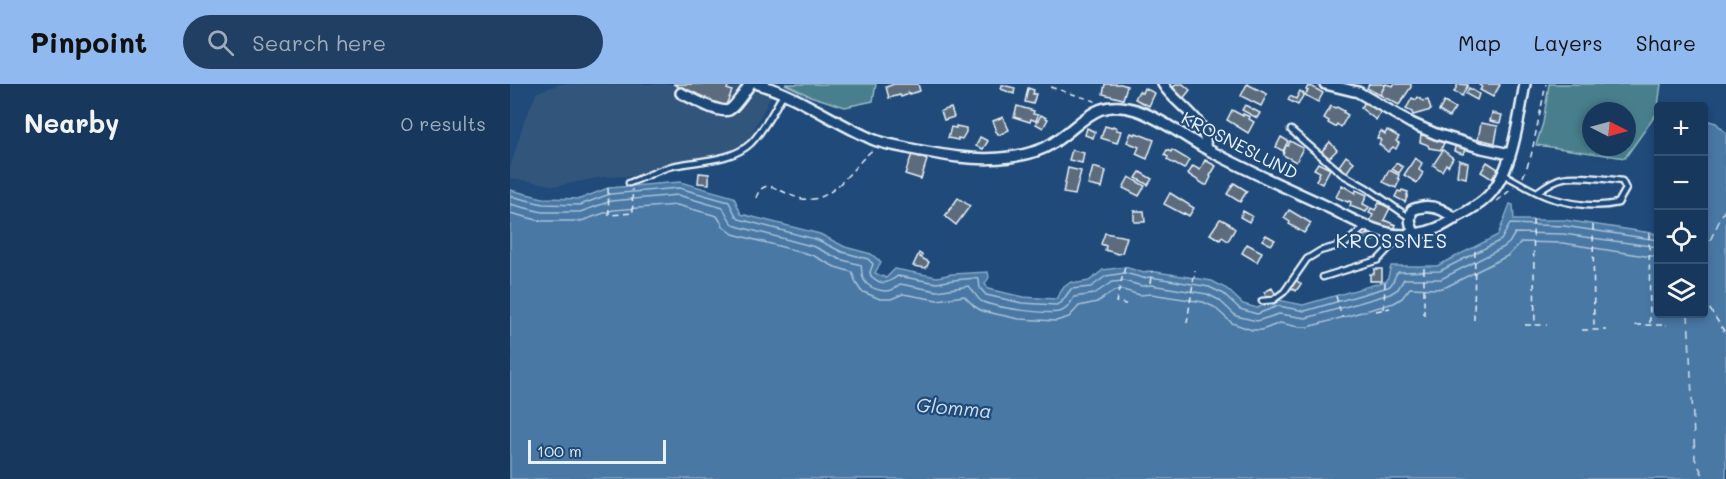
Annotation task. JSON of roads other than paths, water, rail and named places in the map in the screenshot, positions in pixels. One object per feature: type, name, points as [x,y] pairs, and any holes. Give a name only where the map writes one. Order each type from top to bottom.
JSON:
[{"type":"street","points":[[681,93],[718,110],[728,110],[733,107],[750,84]]},
{"type":"street","points":[[758,84],[784,93]]},
{"type":"street","points":[[1163,84],[1196,120],[1202,132],[1205,147]]},
{"type":"street","points":[[1325,84],[1358,92],[1411,123],[1436,134],[1510,154]]},
{"type":"street","name":"KROSNESLUND","points":[[784,93],[881,142],[946,156],[996,158],[1016,156],[1050,145],[1099,109],[1113,106],[1136,110],[1281,186],[1367,225],[1397,235],[1415,234],[1440,228],[1485,199],[1496,187],[1510,154],[1522,85]]},
{"type":"street","points":[[1415,234],[1410,226],[1410,218],[1412,210],[1419,207],[1437,207],[1455,219]]},
{"type":"lane","points":[[631,185],[655,172],[673,166],[715,159],[735,153],[750,144],[784,93]]},
{"type":"lane","points":[[1291,130],[1342,174],[1367,188],[1410,218]]},
{"type":"lane","points":[[1503,174],[1537,192],[1551,198],[1606,206],[1618,203],[1626,189],[1622,181],[1602,178],[1563,178],[1548,184],[1537,192]]},
{"type":"lane","points":[[1262,301],[1273,300],[1284,292],[1306,259],[1320,251],[1345,244],[1367,225]]},
{"type":"lane","points":[[1323,277],[1378,260],[1394,243],[1397,235]]},
{"type":"water","name":"Glomma","points":[[1708,121],[1716,123],[1726,133],[1726,479],[510,479],[510,190],[543,198],[580,199],[608,188],[680,182],[734,197],[741,214],[820,234],[845,247],[871,254],[881,262],[875,273],[886,278],[895,269],[937,277],[988,272],[989,277],[985,284],[988,289],[1023,297],[1056,299],[1064,287],[1071,282],[1089,281],[1103,270],[1125,267],[1144,273],[1149,271],[1212,281],[1227,289],[1243,304],[1257,308],[1278,300],[1303,305],[1387,281],[1391,266],[1437,266],[1498,235],[1510,204],[1513,205],[1514,220],[1564,220],[1654,233],[1654,318],[1708,318]]},
{"type":"district","name":"KROSSNES","points":[[1392,240]]}]
